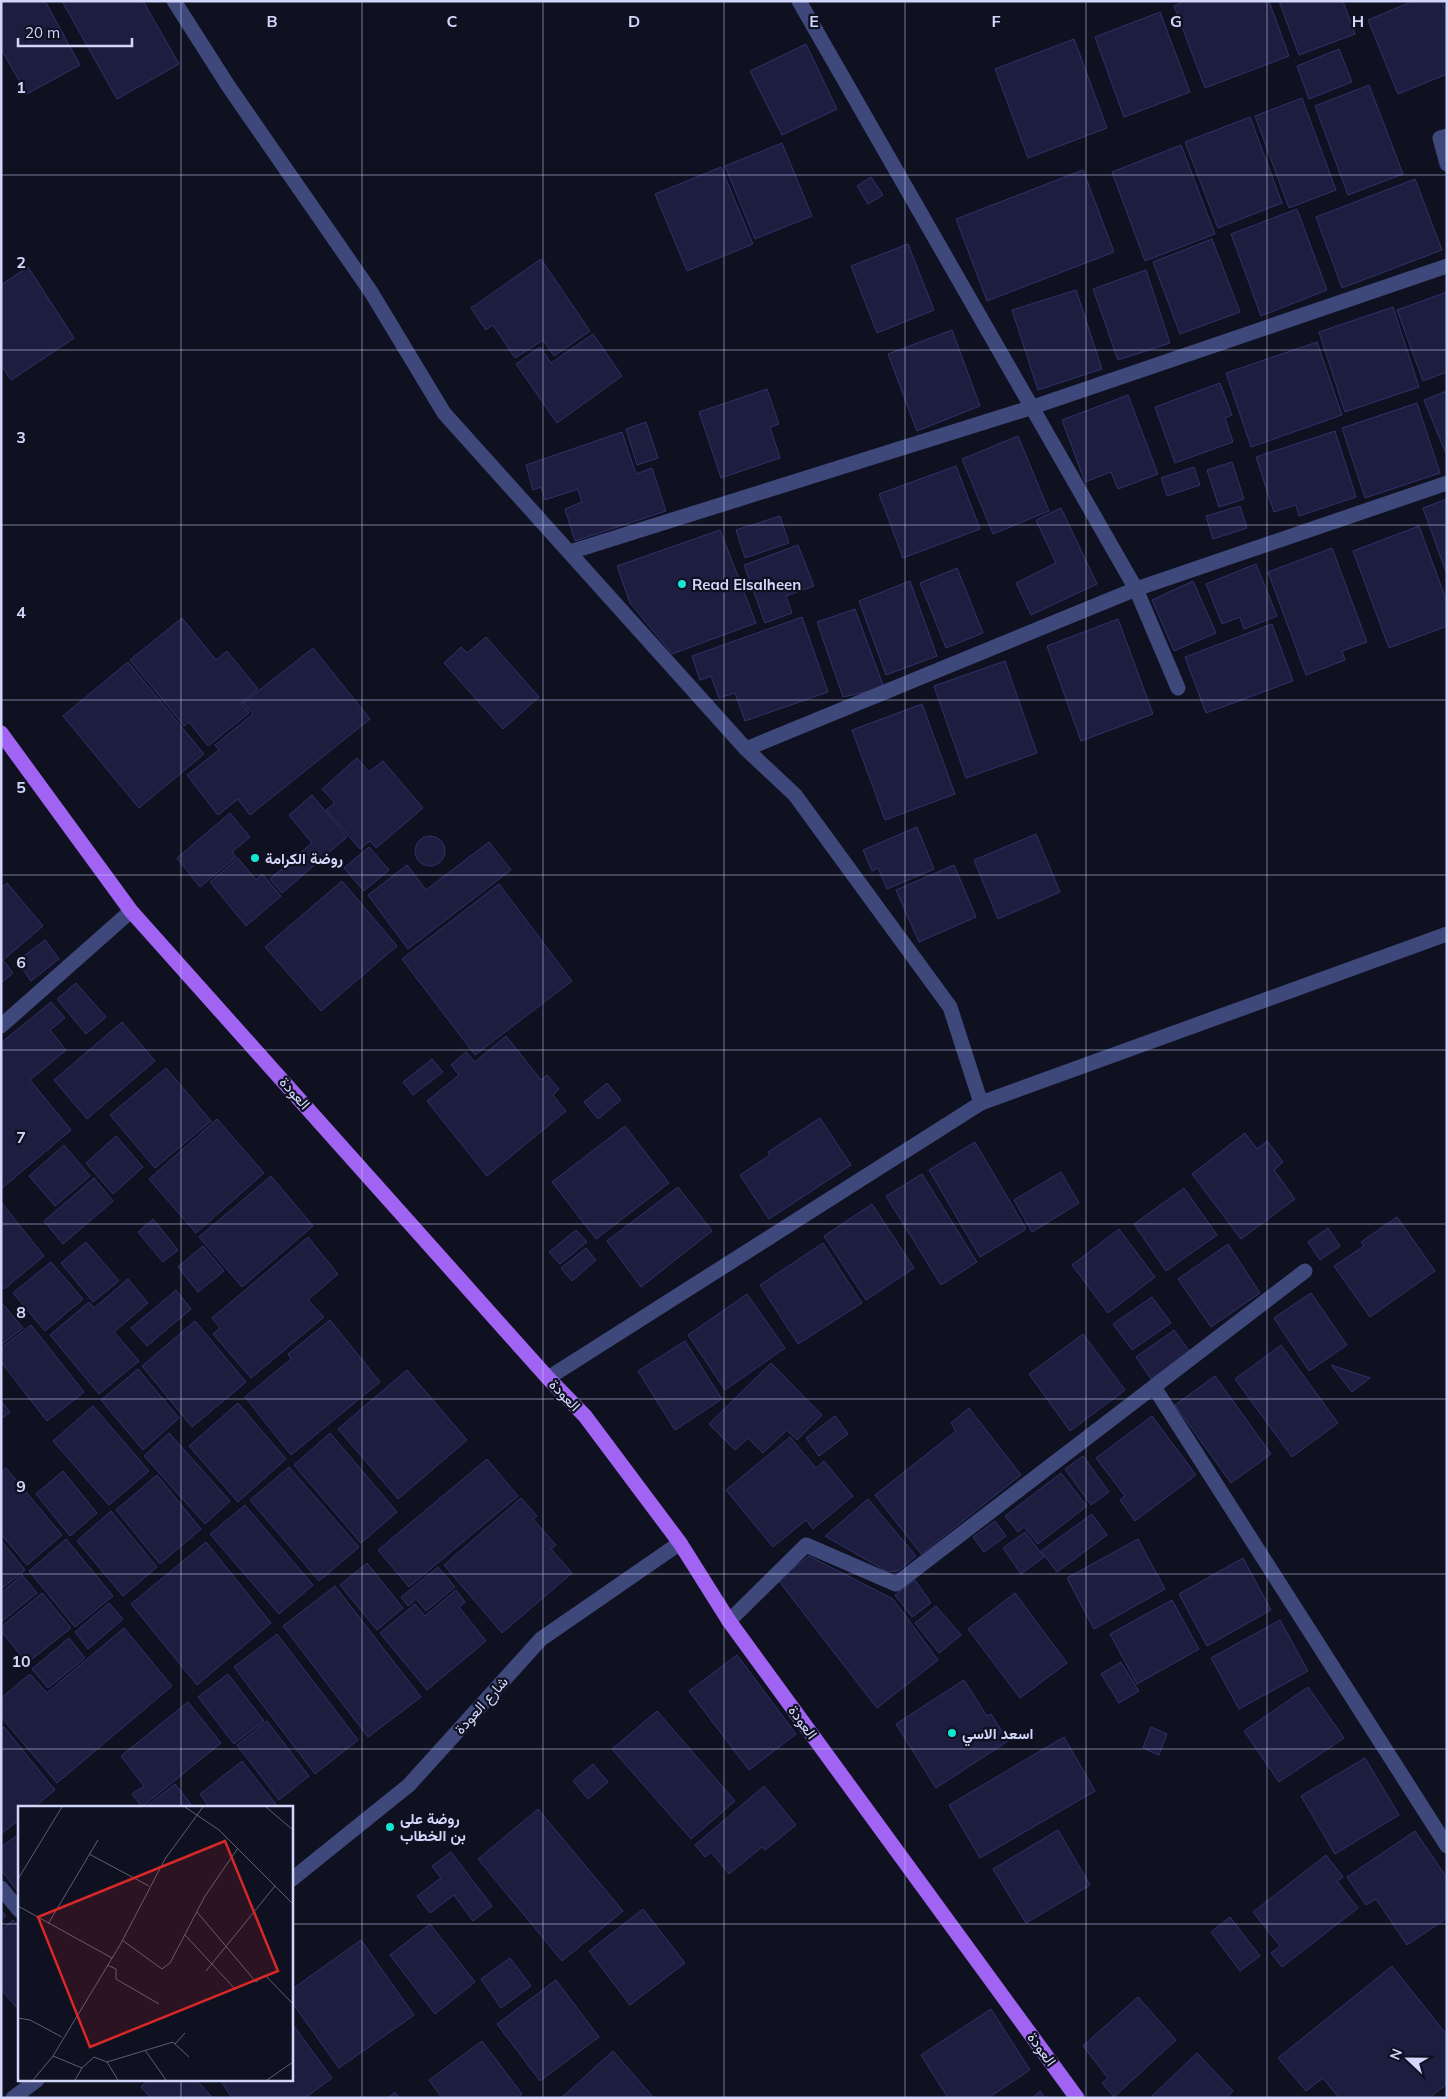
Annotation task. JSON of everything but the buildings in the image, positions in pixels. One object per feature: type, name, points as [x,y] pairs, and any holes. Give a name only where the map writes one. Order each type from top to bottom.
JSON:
[{"type":"main road","name":"العودة","points":[[1,734],[131,910],[548,1378],[585,1416],[680,1543],[728,1620],[1077,2098]]},
{"type":"street","points":[[174,1],[229,88],[370,292],[444,413],[746,749],[795,795],[950,1007],[981,1103]]},
{"type":"street","points":[[799,1],[1136,589],[1178,688]]},
{"type":"street","points":[[1447,136],[1440,138],[1447,164]]},
{"type":"street","points":[[570,552],[1032,407],[1447,266]]},
{"type":"street","points":[[746,749],[1136,589],[1447,482]]},
{"type":"street","points":[[1,1026],[131,910]]},
{"type":"street","points":[[548,1378],[981,1103],[1447,934]]},
{"type":"street","points":[[728,1620],[806,1545],[896,1584],[1306,1271]]},
{"type":"street","points":[[1154,1387],[1447,1846]]},
{"type":"street","name":"شارع العودة","points":[[292,1879],[409,1785],[541,1639],[680,1543]]},
{"type":"street","points":[[1,1888],[18,1909]]},
{"type":"street","points":[[13,2098],[34,2082]]},
{"type":"place","name":"Read Elsalheen","points":[[682,584]]},
{"type":"place","name":"روضة الكرامة","points":[[255,858]]},
{"type":"place","name":"اسعد الاسي","points":[[952,1733]]},
{"type":"place","name":"روضة على بن الخطاب","points":[[390,1827]]}]
